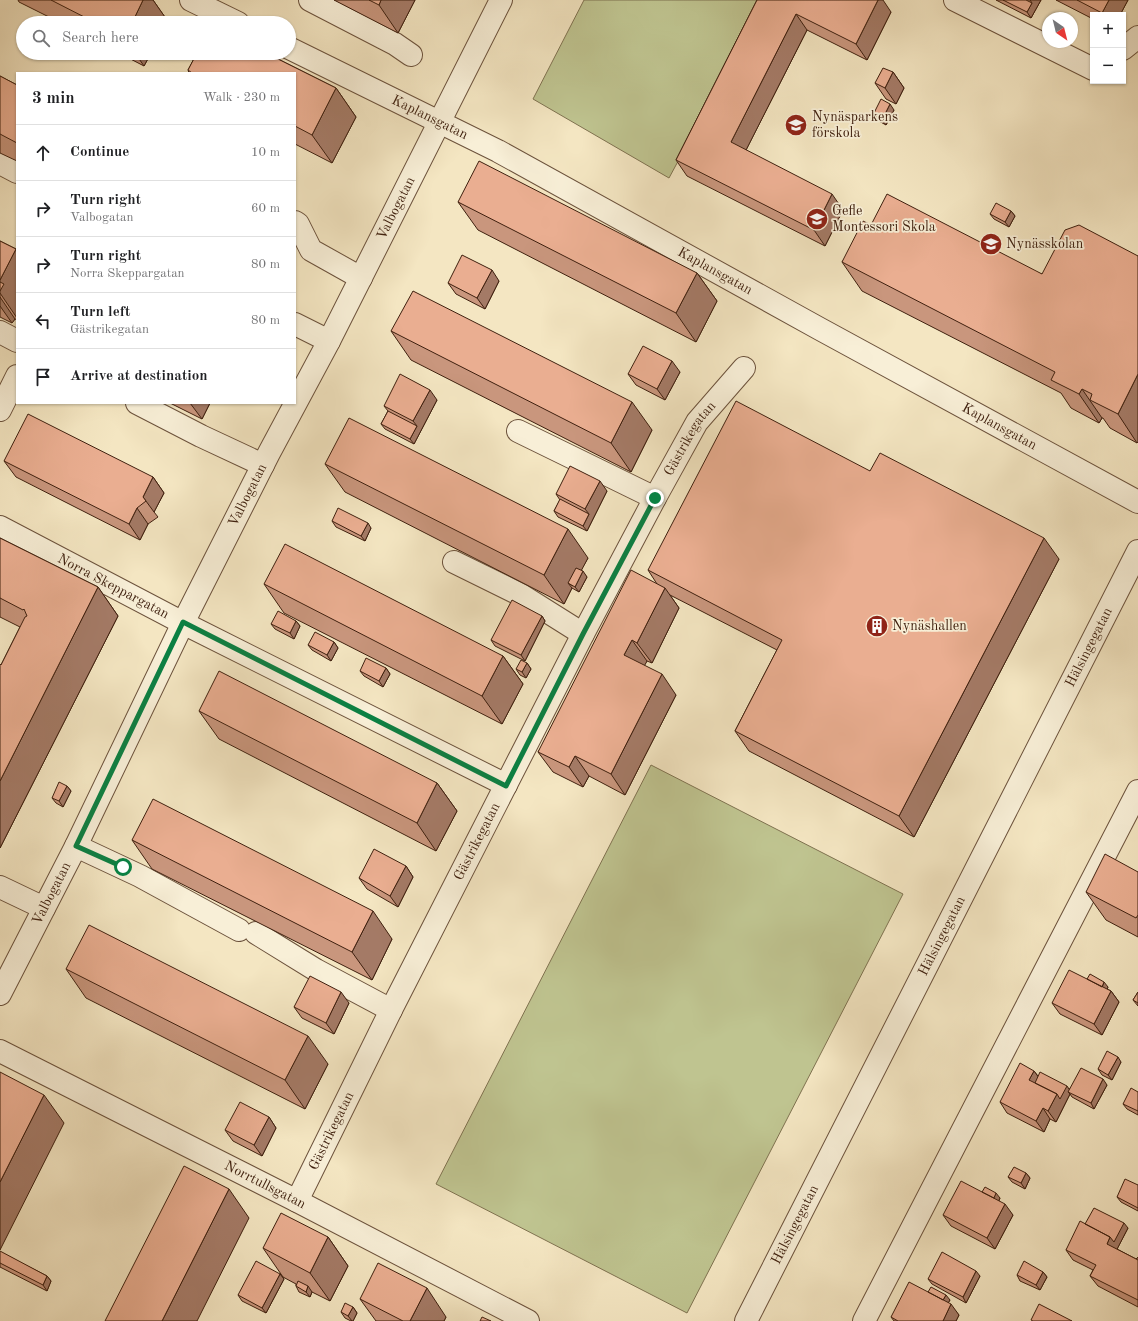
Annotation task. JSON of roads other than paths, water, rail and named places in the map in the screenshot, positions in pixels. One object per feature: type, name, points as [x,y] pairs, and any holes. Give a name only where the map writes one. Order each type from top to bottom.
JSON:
[{"type":"street","points":[[191,0],[224,16]]},
{"type":"street","points":[[310,0],[395,44],[411,55]]},
{"type":"street","name":"Valbogatan","points":[[296,398],[329,341],[501,0]]},
{"type":"street","points":[[955,0],[1090,68]]},
{"type":"street","points":[[1124,48],[1138,37]]},
{"type":"street","name":"Kaplansgatan","points":[[296,51],[498,151],[820,329],[1138,502]]},
{"type":"street","points":[[0,163],[16,171]]},
{"type":"street","points":[[296,223],[311,250],[361,278]]},
{"type":"street","points":[[296,324],[329,341]]},
{"type":"street","points":[[0,332],[16,340]]},
{"type":"street","name":"Gästrikegatan","points":[[297,1201],[391,1010],[583,634],[655,498],[697,422],[744,368]]},
{"type":"street","points":[[0,410],[16,378]]},
{"type":"street","points":[[139,404],[201,436],[263,465]]},
{"type":"street","name":"Valbogatan","points":[[0,994],[76,846],[183,622],[293,404]]},
{"type":"street","points":[[518,431],[655,498]]},
{"type":"street","name":"Norra Skeppargatan","points":[[0,527],[506,786]]},
{"type":"street","name":"Hälsingegatan","points":[[746,1321],[1138,551]]},
{"type":"street","points":[[454,562],[521,595],[583,634]]},
{"type":"street","points":[[864,1321],[1138,791]]},
{"type":"street","points":[[76,846],[134,873],[248,932],[391,1010]]},
{"type":"street","points":[[0,887],[44,908]]},
{"type":"street","name":"Norrtullsgatan","points":[[0,1051],[297,1201],[528,1321]]},
{"type":"place","name":"Nynäsparkens förskola","points":[[796,125]]},
{"type":"place","name":"Gefle Montessori Skola","points":[[817,219]]},
{"type":"place","name":"Nynässkolan","points":[[991,244]]},
{"type":"place","name":"Nynäshallen","points":[[877,626]]}]
